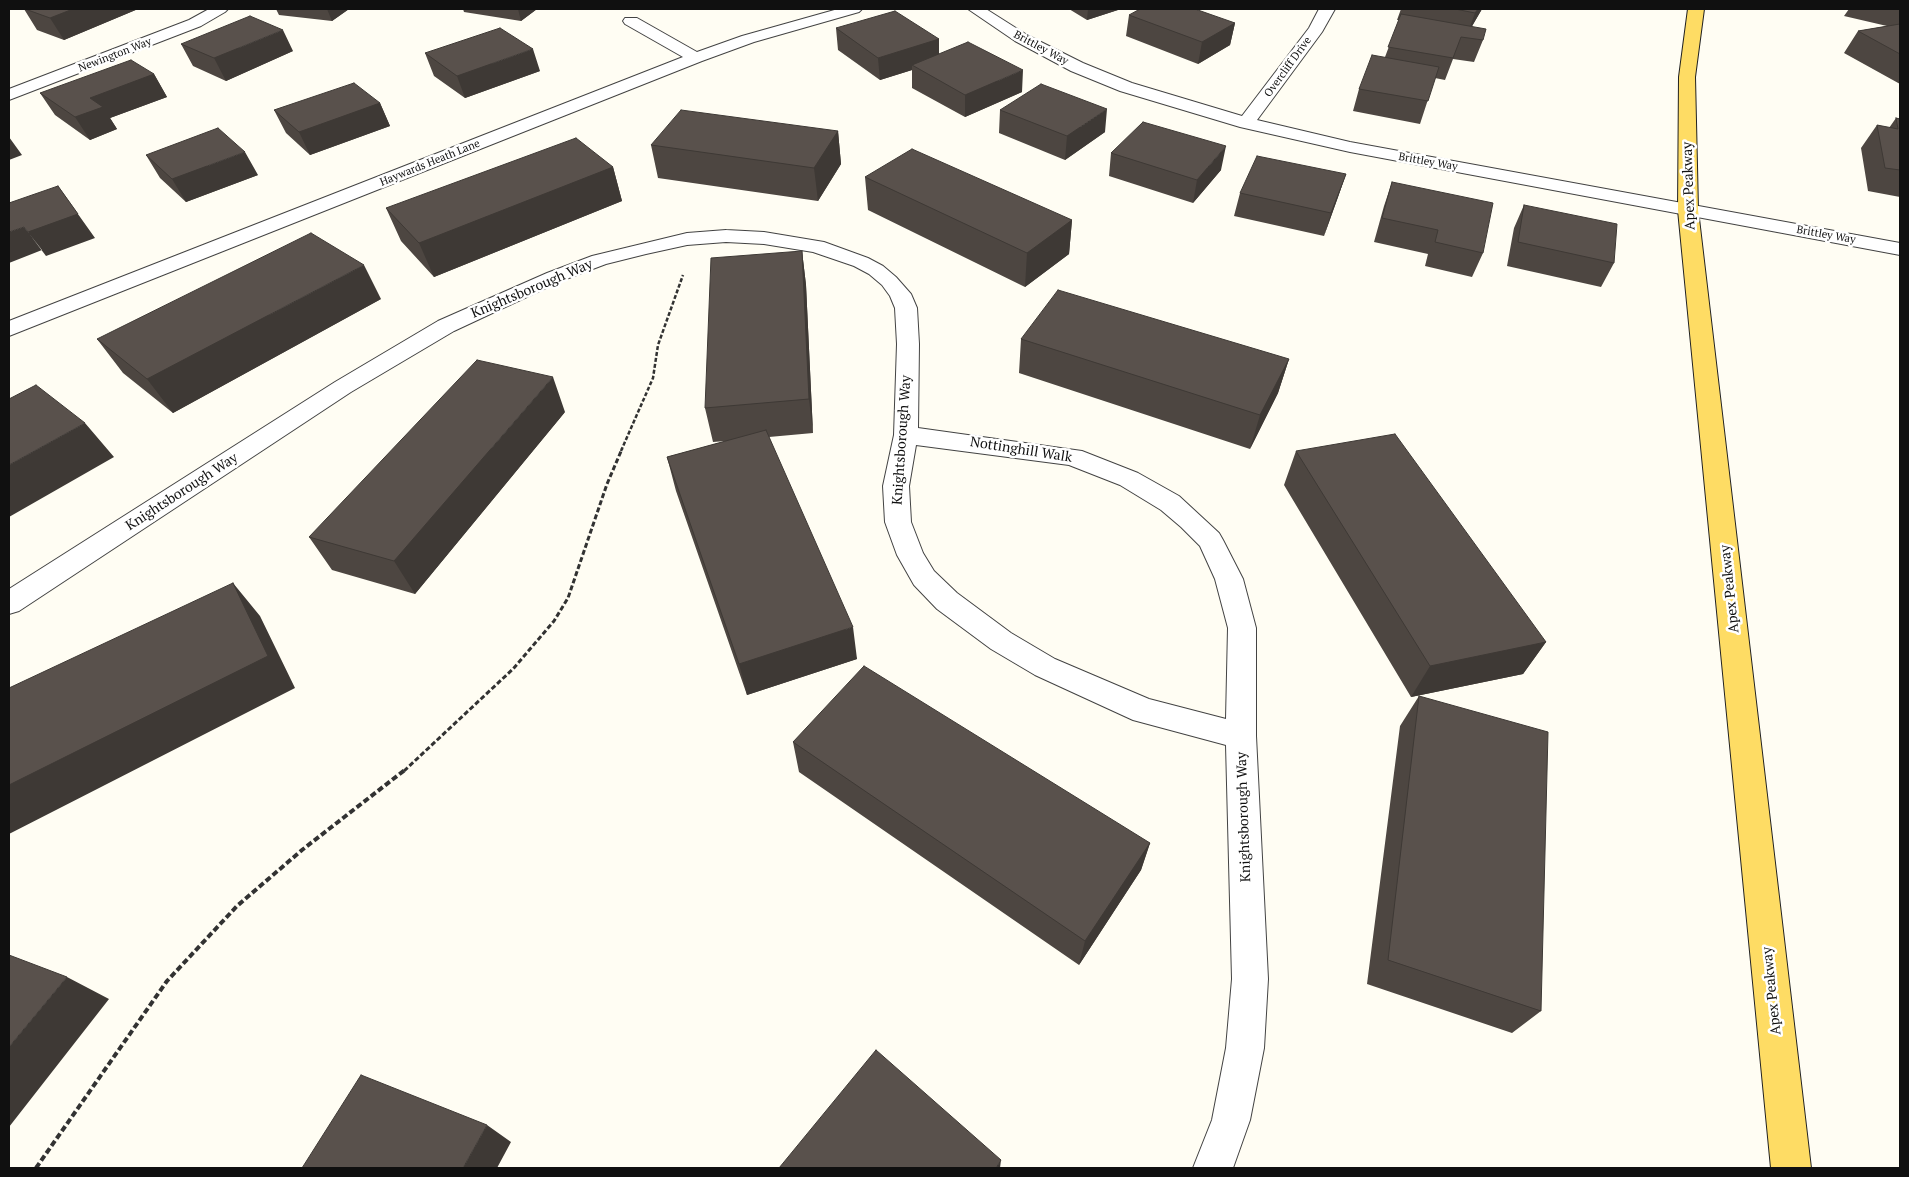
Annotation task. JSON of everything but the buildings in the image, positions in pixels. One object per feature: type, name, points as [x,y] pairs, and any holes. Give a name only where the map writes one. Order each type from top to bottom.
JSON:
[{"type":"main road","name":"Apex Peakway","points":[[1696,9],[1687,77],[1688,210],[1791,1168]]},
{"type":"street","name":"Newington Way","points":[[9,95],[194,23],[220,9]]},
{"type":"street","name":"Haywards Heath Lane","points":[[9,330],[696,58],[748,39],[854,9]]},
{"type":"street","name":"Brittley Way","points":[[976,9],[1021,38],[1076,67],[1126,86],[1246,123],[1350,147],[1900,249]]},
{"type":"street","name":"Overcliff Drive","points":[[1246,123],[1316,29],[1327,9]]},
{"type":"street","points":[[630,21],[696,58]]},
{"type":"street","name":"Knightsborough Way","points":[[9,604],[343,387],[446,326],[563,274],[599,260],[644,248],[687,239],[726,236],[817,246],[862,262],[876,270],[889,281],[900,294],[906,308],[908,344],[906,435],[896,486],[898,522],[910,554],[924,578],[947,601],[1001,641],[1045,668],[1144,711],[1241,736],[1250,979],[1246,1048],[1231,1120],[1213,1168]]},
{"type":"street","name":"Nottinghill Walk","points":[[906,435],[1073,457],[1129,479],[1150,490],[1170,503],[1190,520],[1210,540],[1229,578],[1242,628],[1241,736]]},
{"type":"path","points":[[36,1168],[167,981],[237,906],[302,850],[408,767],[513,669],[554,621],[568,598],[607,484],[653,378],[658,345],[684,273]]}]
